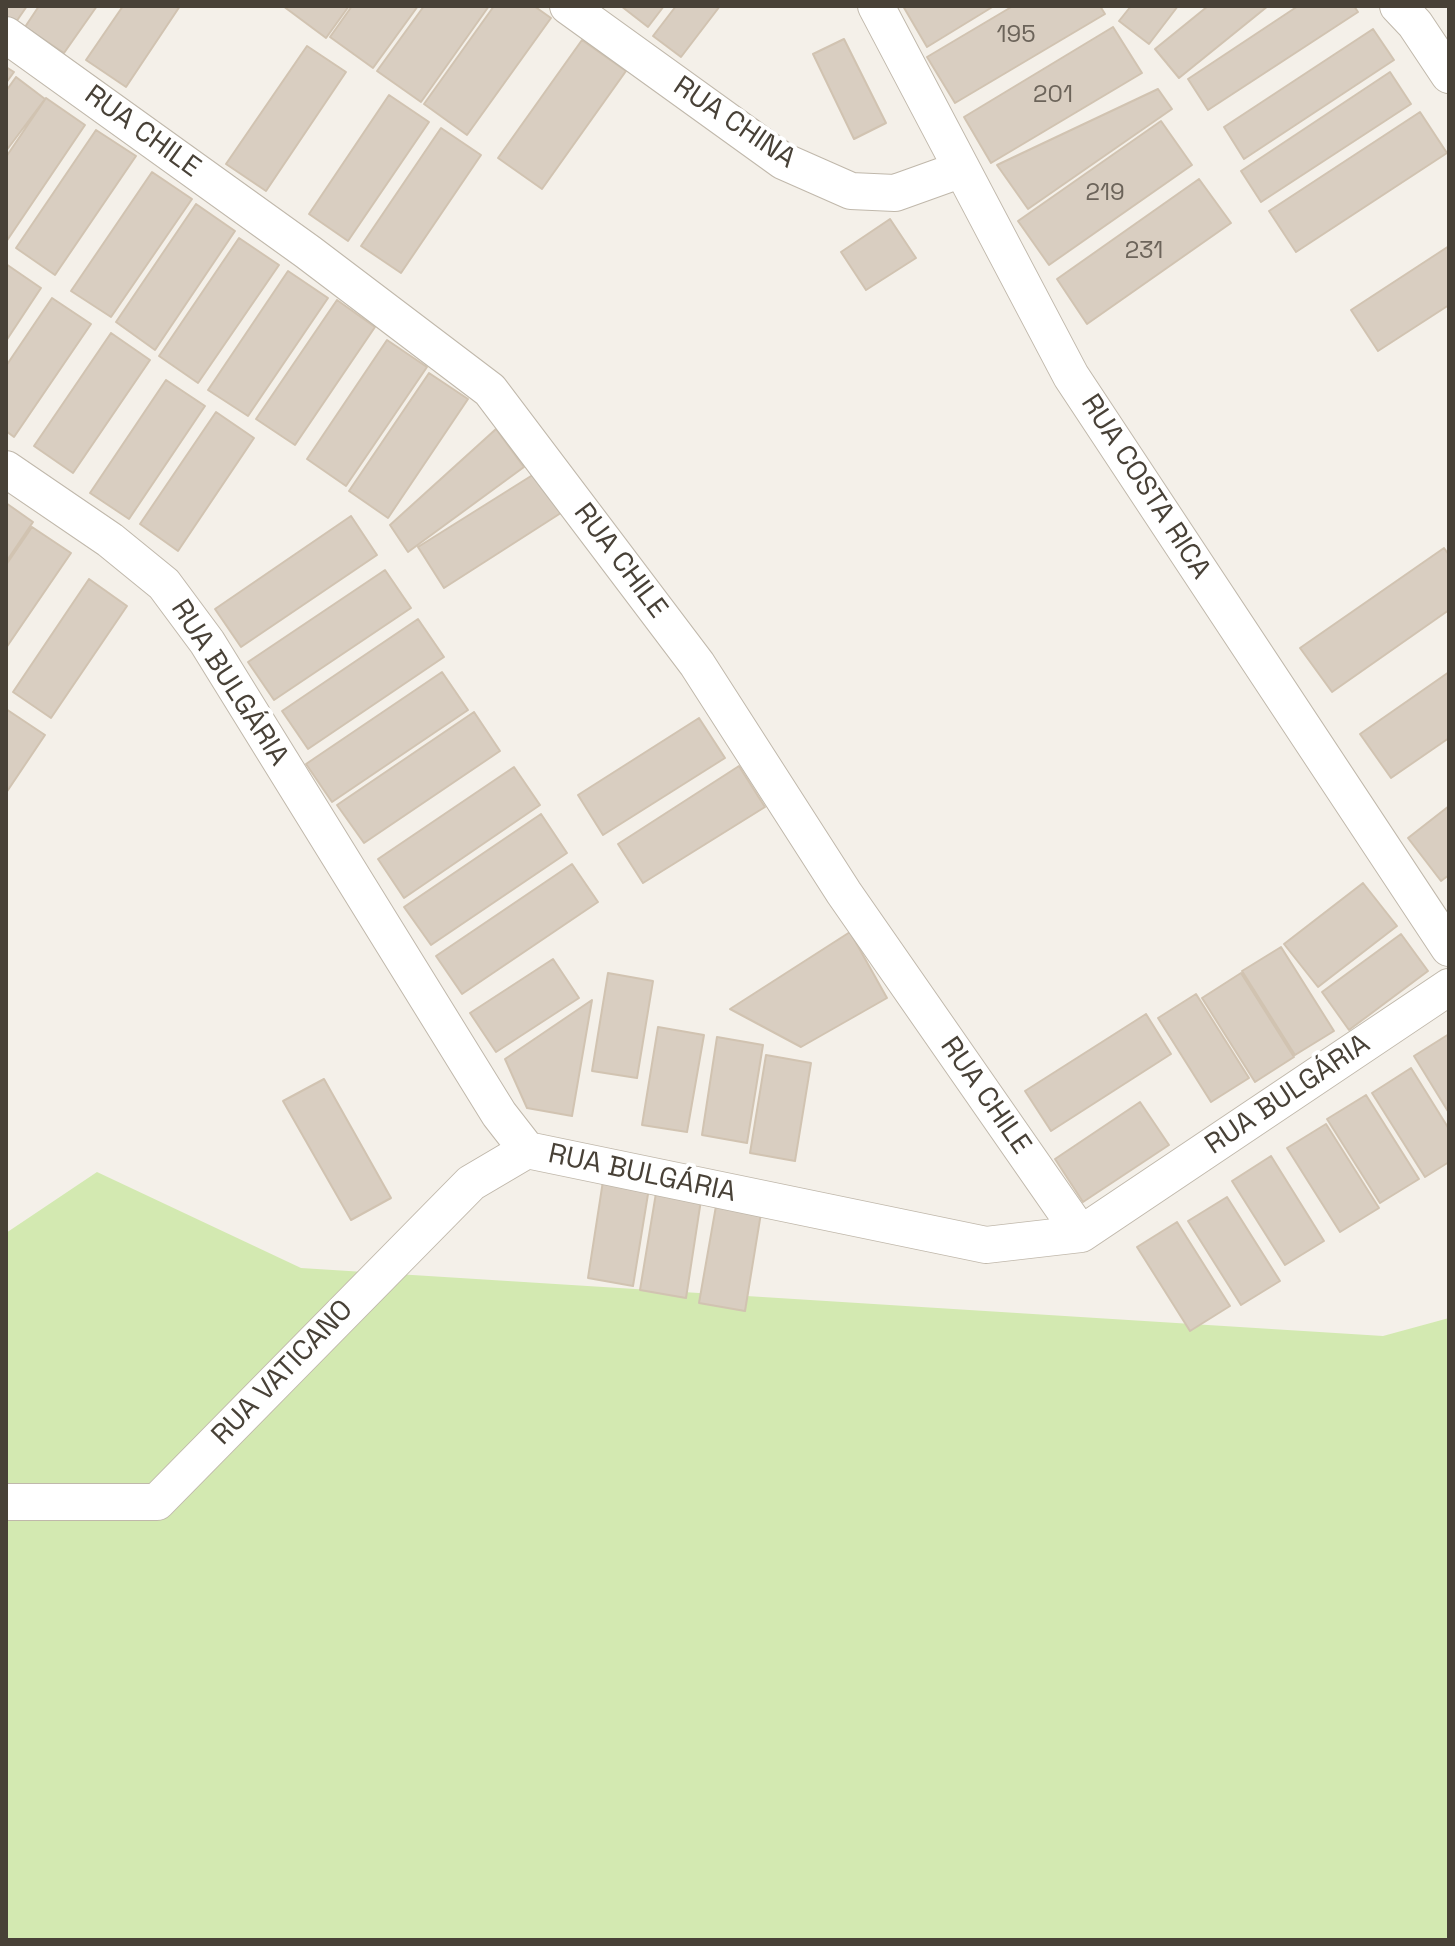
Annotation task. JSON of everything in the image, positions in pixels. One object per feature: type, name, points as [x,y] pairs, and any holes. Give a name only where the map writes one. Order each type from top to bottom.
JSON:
[{"type":"street","name":"RUA CHINA","points":[[568,6],[783,161],[851,191],[895,193],[962,169]]},
{"type":"street","name":"RUA COSTA RICA","points":[[876,6],[1071,376],[1449,948]]},
{"type":"street","points":[[1398,6],[1415,24],[1449,75]]},
{"type":"street","name":"RUA CHILE","points":[[6,35],[308,252],[490,390],[697,664],[844,893],[1081,1234]]},
{"type":"street","name":"RUA BULGÁRIA","points":[[6,469],[110,540],[164,584],[207,642],[499,1114],[527,1150],[986,1245],[1081,1234],[1449,987]]},
{"type":"street","name":"RUA VATICANO","points":[[6,1502],[157,1502],[471,1183],[527,1150]]},
{"type":"green space","points":[[97,1172],[301,1268],[1383,1336],[1449,1318],[1449,1940],[6,1940],[6,1233]]},
{"type":"building","points":[[6,6],[27,6],[16,22],[6,16]]},
{"type":"building","points":[[39,6],[97,6],[64,53],[25,27]]},
{"type":"building","points":[[123,6],[180,6],[126,87],[86,60]]},
{"type":"building","points":[[283,6],[349,6],[326,38]]},
{"type":"building","points":[[352,6],[418,6],[373,68],[330,37]]},
{"type":"building","points":[[424,6],[489,6],[421,102],[377,71]]},
{"type":"building","points":[[494,6],[534,6],[551,18],[467,135],[424,104]]},
{"type":"building","points":[[621,6],[664,6],[648,27]]},
{"type":"building","points":[[676,6],[720,6],[681,57],[653,36]]},
{"type":"building","points":[[903,6],[994,6],[927,47]]},
{"type":"building","points":[[1013,6],[1100,6],[1105,14],[955,103],[927,57]]},
{"type":"building","points":[[1131,6],[1178,6],[1149,44],[1119,21]]},
{"type":"building","points":[[1208,6],[1268,6],[1179,78],[1155,49]]},
{"type":"building","points":[[1298,6],[1354,6],[1358,12],[1208,110],[1188,79]]},
{"type":"building","points":[[1113,27],[1142,73],[991,163],[964,117]]},
{"type":"building","points":[[1373,29],[1394,60],[1244,159],[1224,127]]},
{"type":"building","points":[[844,39],[886,123],[854,139],[813,54]]},
{"type":"building","points":[[582,40],[626,71],[542,189],[498,158]]},
{"type":"building","points":[[307,46],[346,72],[266,191],[226,164]]},
{"type":"building","points":[[6,67],[14,72],[6,83]]},
{"type":"building","points":[[1390,72],[1411,104],[1261,202],[1241,171]]},
{"type":"building","points":[[16,77],[45,99],[6,151],[6,91]]},
{"type":"building","points":[[1158,89],[1172,109],[1028,209],[997,165]]},
{"type":"building","points":[[389,95],[429,122],[348,241],[309,214]]},
{"type":"building","points":[[46,98],[85,125],[6,242],[6,157]]},
{"type":"building","points":[[1420,112],[1447,153],[1296,252],[1269,211]]},
{"type":"building","points":[[1161,121],[1192,165],[1049,265],[1018,221]]},
{"type":"building","points":[[441,128],[481,155],[401,273],[361,246]]},
{"type":"building","points":[[96,130],[136,156],[55,275],[16,248]]},
{"type":"building","points":[[152,172],[192,199],[111,317],[71,291]]},
{"type":"building","points":[[1199,179],[1231,223],[1087,324],[1057,279]]},
{"type":"building","points":[[196,204],[235,231],[155,350],[116,322]]},
{"type":"building","points":[[890,219],[916,258],[866,290],[841,252]]},
{"type":"building","points":[[239,238],[279,265],[198,383],[159,356]]},
{"type":"building","points":[[1449,246],[1449,305],[1378,351],[1351,310]]},
{"type":"building","points":[[6,264],[41,288],[6,341]]},
{"type":"building","points":[[288,271],[328,298],[248,416],[208,390]]},
{"type":"building","points":[[52,298],[91,324],[14,437],[6,431],[6,366]]},
{"type":"building","points":[[337,300],[375,327],[295,445],[256,419]]},
{"type":"building","points":[[111,333],[150,360],[73,473],[34,446]]},
{"type":"building","points":[[387,340],[427,367],[346,486],[307,459]]},
{"type":"building","points":[[429,373],[468,399],[388,518],[349,491]]},
{"type":"building","points":[[166,380],[205,406],[129,519],[90,493]]},
{"type":"building","points":[[216,412],[254,438],[178,551],[140,524]]},
{"type":"building","points":[[496,429],[524,467],[408,552],[390,525]]},
{"type":"building","points":[[539,471],[564,511],[444,588],[418,547]]},
{"type":"building","points":[[6,503],[33,522],[6,562]]},
{"type":"building","points":[[351,516],[377,555],[241,647],[215,609]]},
{"type":"building","points":[[32,527],[71,553],[6,648],[6,565]]},
{"type":"building","points":[[1444,548],[1449,555],[1449,610],[1332,692],[1300,648]]},
{"type":"building","points":[[385,570],[411,608],[274,700],[248,662]]},
{"type":"building","points":[[89,579],[127,606],[51,718],[13,692]]},
{"type":"building","points":[[418,619],[444,657],[308,749],[282,711]]},
{"type":"building","points":[[442,672],[468,710],[332,802],[306,764]]},
{"type":"building","points":[[1449,672],[1449,738],[1391,778],[1360,734]]},
{"type":"building","points":[[6,709],[45,735],[6,793]]},
{"type":"building","points":[[474,712],[500,751],[364,843],[337,805]]},
{"type":"building","points":[[699,718],[725,758],[603,835],[578,795]]},
{"type":"building","points":[[739,766],[765,807],[643,883],[618,844]]},
{"type":"building","points":[[514,767],[540,805],[404,898],[378,859]]},
{"type":"building","points":[[1449,806],[1449,875],[1441,881],[1408,838]]},
{"type":"building","points":[[541,814],[567,853],[431,945],[404,907]]},
{"type":"building","points":[[572,864],[598,902],[462,994],[436,956]]},
{"type":"building","points":[[1363,883],[1397,926],[1318,987],[1284,944]]},
{"type":"building","points":[[850,932],[887,998],[801,1047],[730,1009]]},
{"type":"building","points":[[1401,934],[1428,971],[1349,1030],[1322,992]]},
{"type":"building","points":[[1281,947],[1334,1031],[1295,1055],[1242,971]]},
{"type":"building","points":[[553,959],[579,998],[496,1052],[470,1013]]},
{"type":"building","points":[[608,973],[653,981],[637,1078],[592,1071]]},
{"type":"building","points":[[1241,973],[1294,1057],[1255,1082],[1202,998]]},
{"type":"building","points":[[1196,994],[1249,1078],[1211,1102],[1158,1018]]},
{"type":"building","points":[[592,1000],[572,1116],[527,1108],[505,1059]]},
{"type":"building","points":[[1146,1014],[1171,1054],[1051,1131],[1025,1091]]},
{"type":"building","points":[[658,1027],[704,1035],[687,1132],[642,1125]]},
{"type":"building","points":[[1449,1034],[1449,1113],[1414,1056]]},
{"type":"building","points":[[717,1037],[763,1045],[747,1143],[702,1135]]},
{"type":"building","points":[[766,1055],[811,1063],[795,1161],[750,1153]]},
{"type":"building","points":[[1411,1068],[1449,1129],[1449,1162],[1425,1177],[1372,1093]]},
{"type":"building","points":[[324,1079],[391,1198],[351,1220],[283,1101]]},
{"type":"building","points":[[1366,1095],[1419,1179],[1380,1203],[1327,1119]]},
{"type":"building","points":[[1140,1102],[1169,1145],[1083,1202],[1055,1159]]},
{"type":"building","points":[[1326,1124],[1379,1208],[1340,1232],[1287,1148]]},
{"type":"building","points":[[1271,1156],[1324,1241],[1285,1265],[1232,1181]]},
{"type":"building","points":[[603,1181],[649,1188],[633,1286],[588,1278]]},
{"type":"building","points":[[656,1193],[701,1200],[686,1298],[640,1290]]},
{"type":"building","points":[[1227,1197],[1280,1281],[1241,1305],[1188,1221]]},
{"type":"building","points":[[716,1206],[761,1213],[745,1311],[699,1303]]},
{"type":"building","points":[[1177,1222],[1230,1306],[1190,1331],[1137,1247]]}]
